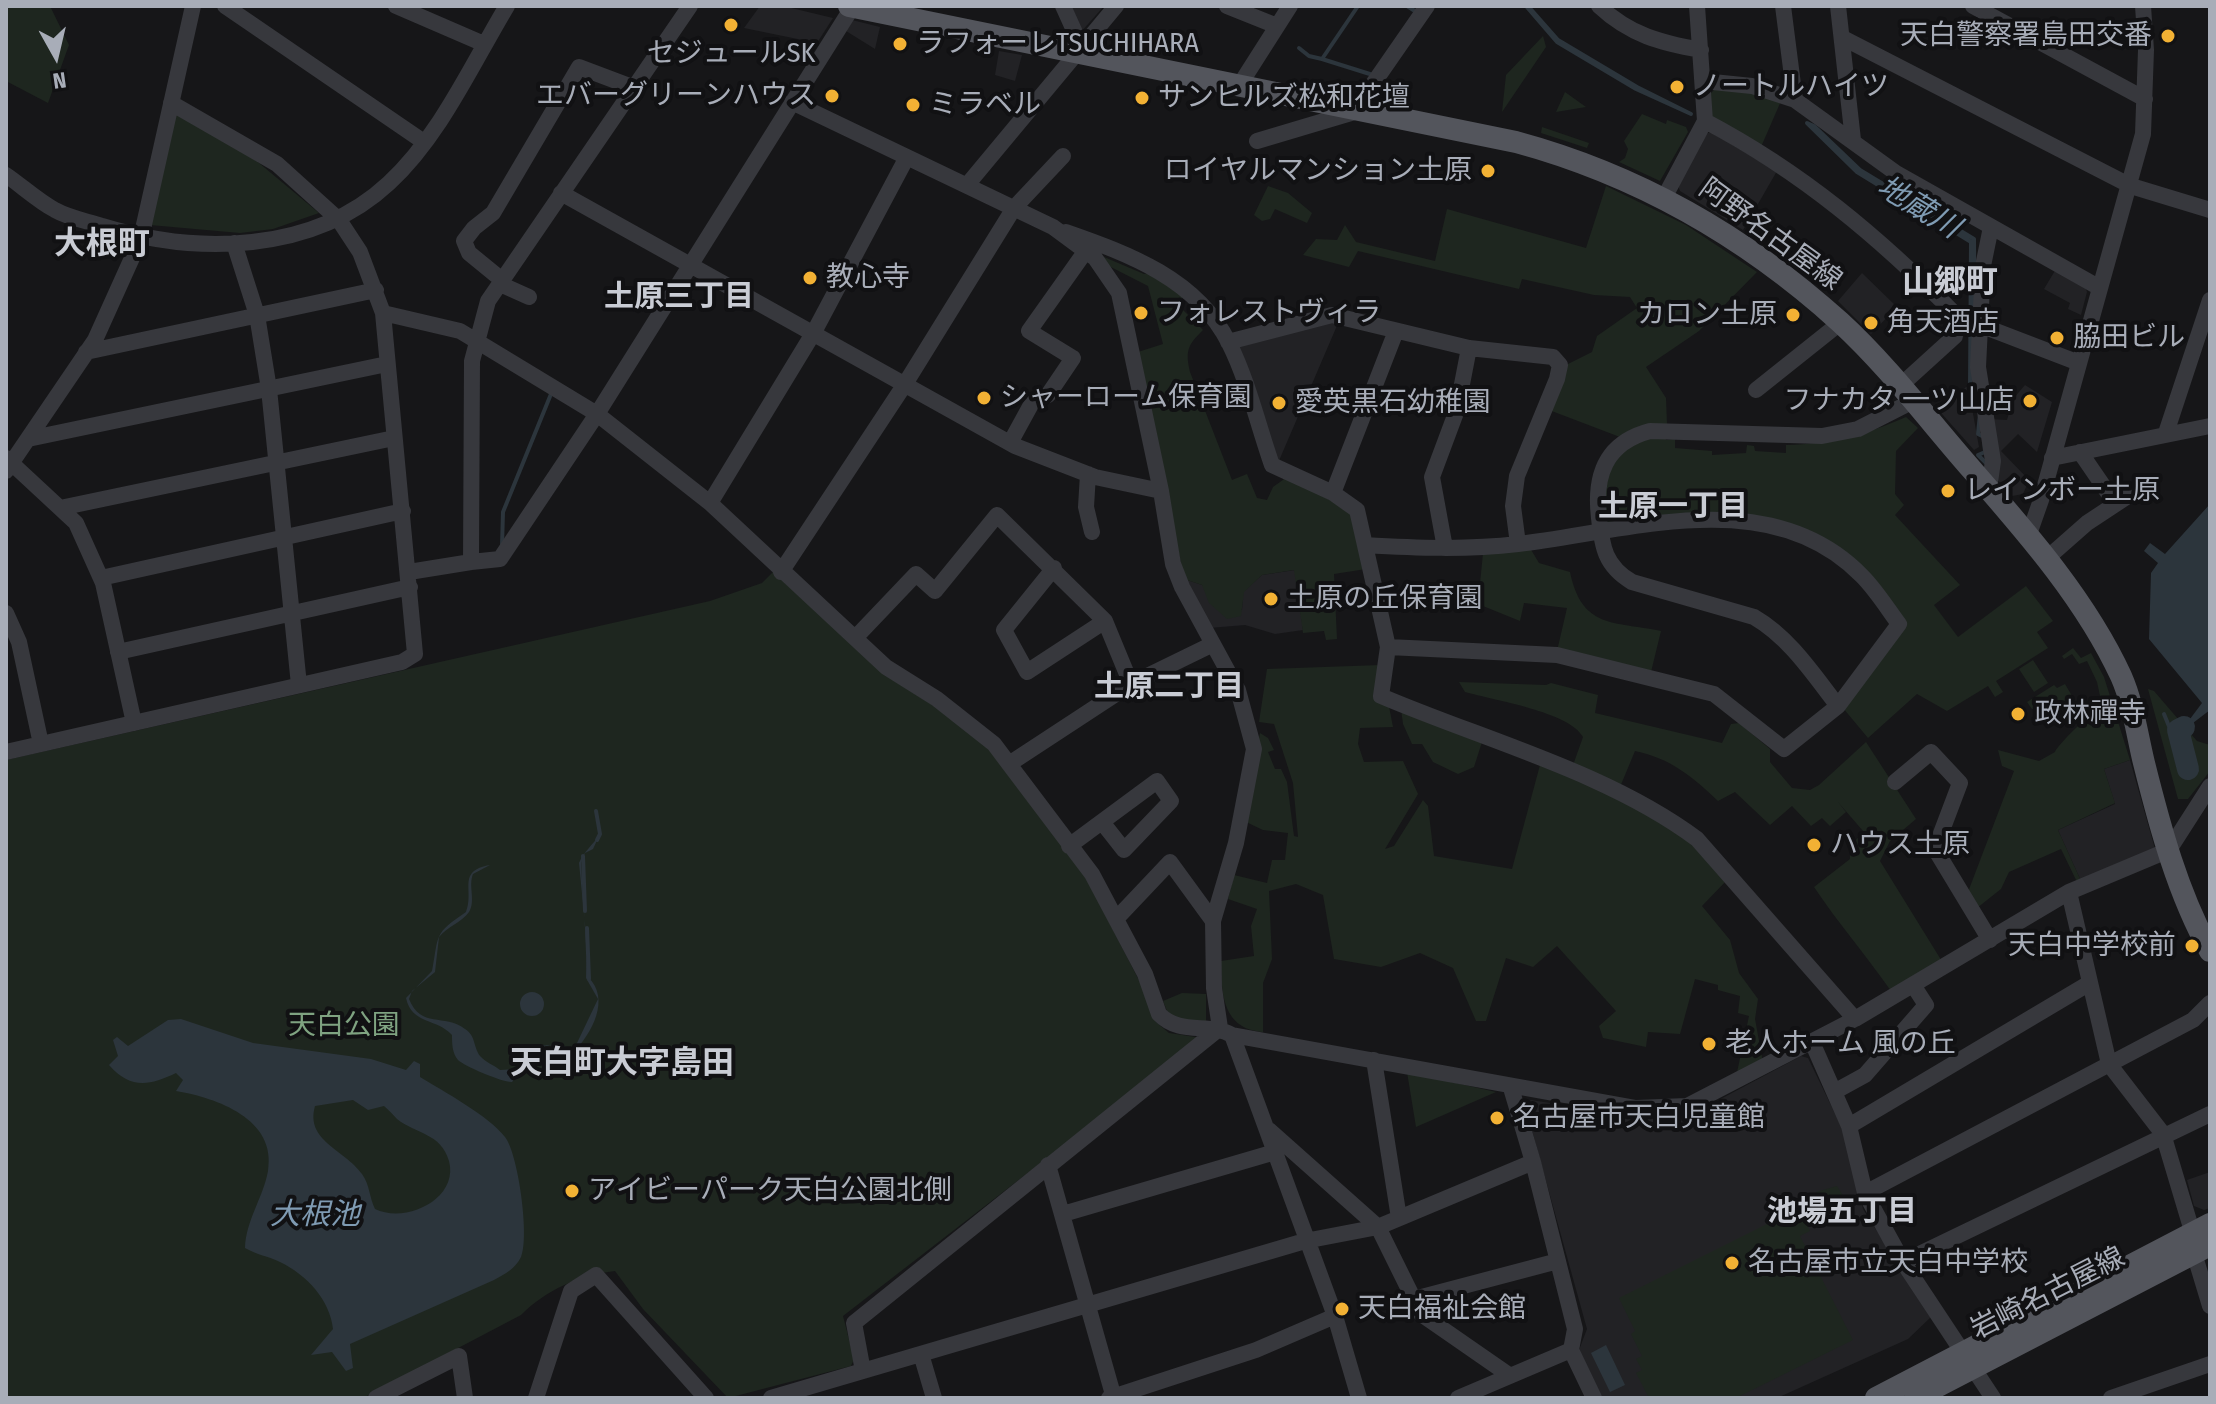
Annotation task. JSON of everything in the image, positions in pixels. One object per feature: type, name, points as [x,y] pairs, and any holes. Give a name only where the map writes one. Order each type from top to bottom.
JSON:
[{"type":"main road","name":"阿野名古屋線","points":[[851,6],[1361,110],[1554,153],[1605,170],[1701,218],[1781,274],[1840,323],[1907,394],[1989,489],[2095,628],[2122,678],[2169,850],[2196,926],[2210,951]]},
{"type":"main road","name":"岩崎名古屋線","points":[[1876,1398],[1969,1360],[2202,1238]]},
{"type":"main road","name":"岩崎名古屋線","points":[[1915,1398],[1969,1360]]},
{"type":"street","points":[[134,723],[101,578],[76,523],[8,464],[86,352],[141,238],[193,6]]},
{"type":"street","points":[[225,6],[424,142]]},
{"type":"street","points":[[396,6],[484,44]]},
{"type":"street","points":[[6,175],[57,211],[141,238],[234,243],[273,240],[339,220],[391,182],[424,142],[507,6]]},
{"type":"street","points":[[471,562],[470,450],[475,342],[488,301],[533,241],[561,193],[690,6]]},
{"type":"street","points":[[118,652],[293,612],[471,562],[500,559],[597,414],[851,6]]},
{"type":"street","points":[[1063,6],[1077,37],[1075,54]]},
{"type":"street","points":[[967,185],[1116,6]]},
{"type":"street","points":[[1227,6],[1277,26]]},
{"type":"street","points":[[1239,86],[1290,6]]},
{"type":"street","points":[[1257,141],[1361,110],[1366,94],[1427,6]]},
{"type":"street","points":[[1599,6],[1631,31],[1655,42],[1701,50]]},
{"type":"street","points":[[1664,198],[1705,121],[1697,6]]},
{"type":"street","points":[[1783,6],[1795,100]]},
{"type":"street","points":[[1838,6],[1853,140]]},
{"type":"street","points":[[1973,6],[2145,99]]},
{"type":"street","points":[[2028,537],[2131,186],[2143,134],[2143,6]]},
{"type":"street","points":[[1843,38],[2131,186],[2210,210]]},
{"type":"street","points":[[529,297],[501,282],[469,253],[464,241],[474,228],[493,213],[579,67],[632,87]]},
{"type":"street","points":[[1703,81],[1752,86],[1795,100],[1896,173],[2100,288]]},
{"type":"street","points":[[792,102],[1053,227],[1124,252],[1170,277],[1200,307],[1228,342],[1272,465],[1333,493],[1357,510],[1388,647],[1381,696],[1618,791],[1672,820],[1697,839],[1855,1019]]},
{"type":"street","points":[[6,752],[406,661],[415,654],[383,313],[360,252],[339,220],[277,164],[171,103]]},
{"type":"street","points":[[1705,121],[1756,148],[1843,208],[1891,249],[1956,315],[1955,336],[1907,394],[1858,429],[1822,436],[1660,430],[1640,433],[1615,448],[1603,464],[1596,488],[1608,562],[1632,582],[1754,617],[1767,624],[1785,639],[1838,706]]},
{"type":"street","points":[[781,572],[905,384],[1014,208],[1063,156]]},
{"type":"street","points":[[710,503],[814,332],[907,157]]},
{"type":"street","points":[[561,193],[1010,443],[1088,474],[1161,491]]},
{"type":"street","points":[[1053,227],[1095,258],[1119,293],[1161,491],[1173,564],[1182,587],[1238,690],[1254,749],[1236,843],[1213,921],[1226,1032],[1268,1130],[1305,1241],[1335,1316],[1359,1398]]},
{"type":"street","points":[[1989,489],[1993,461],[1978,367],[1983,266],[1991,227]]},
{"type":"street","points":[[234,243],[257,315],[269,389],[299,685]]},
{"type":"street","points":[[1010,443],[1033,401],[1048,395],[1073,358],[1029,331],[1085,252]]},
{"type":"street","points":[[86,352],[376,290]]},
{"type":"street","points":[[2166,433],[2205,334],[2210,300]]},
{"type":"street","points":[[383,313],[460,331],[597,414],[710,503],[886,667],[937,699],[994,744],[1092,874],[1145,974],[1159,1014],[1179,1027],[1226,1032],[1511,1088],[1636,1108],[1687,1106],[1855,1019],[2069,892],[2169,850],[2208,792]]},
{"type":"street","points":[[1228,342],[1332,315],[1469,348],[1553,357],[1560,365],[1517,476],[1513,506],[1518,544]]},
{"type":"street","points":[[1756,390],[1840,323]]},
{"type":"street","points":[[1980,325],[2079,363]]},
{"type":"street","points":[[1333,493],[1396,331]]},
{"type":"street","points":[[1445,548],[1432,477],[1457,410],[1469,348]]},
{"type":"street","points":[[28,439],[387,364]]},
{"type":"street","points":[[2052,458],[2210,426]]},
{"type":"street","points":[[60,508],[394,438]]},
{"type":"street","points":[[2080,452],[2115,503]]},
{"type":"street","points":[[1088,474],[1086,507],[1092,532]]},
{"type":"street","points":[[2045,560],[2115,503],[2143,486]]},
{"type":"street","points":[[101,578],[403,511]]},
{"type":"street","points":[[856,637],[916,574],[935,591],[997,515],[1105,621],[1131,684]]},
{"type":"street","points":[[1365,545],[1445,548],[1518,544],[1706,519],[1743,519],[1795,533],[1842,559],[1862,576],[1899,624],[1838,706],[1784,749],[1714,694],[1557,655],[1388,647]]},
{"type":"street","points":[[1054,568],[1004,630],[1027,672],[1105,621]]},
{"type":"street","points":[[6,613],[19,642],[41,744]]},
{"type":"street","points":[[1009,764],[1131,684],[1213,644]]},
{"type":"street","points":[[1895,782],[1931,752],[1960,783],[1935,849],[1990,940]]},
{"type":"street","points":[[1069,846],[1102,822]]},
{"type":"street","points":[[1117,918],[1170,862],[1213,921]]},
{"type":"street","points":[[2069,892],[2109,1064],[2163,1134],[2202,1238],[2210,1306]]},
{"type":"street","points":[[1849,1126],[2088,984]]},
{"type":"street","points":[[1834,1092],[1865,1075],[1926,1005],[1913,985]]},
{"type":"street","points":[[1865,1193],[2193,1020],[2210,1003]]},
{"type":"street","points":[[863,1371],[854,1323],[1048,1165],[1226,1032]]},
{"type":"street","points":[[1812,1042],[1849,1126],[1865,1193],[1903,1262],[1993,1398]]},
{"type":"street","points":[[1374,1060],[1399,1218]]},
{"type":"street","points":[[1511,1088],[1575,1329],[1571,1350],[1594,1398]]},
{"type":"street","points":[[1903,1262],[2210,1114]]},
{"type":"street","points":[[1268,1130],[1378,1227],[1421,1314],[1509,1375]]},
{"type":"street","points":[[1063,1214],[1275,1152]]},
{"type":"street","points":[[771,1398],[1305,1241],[1378,1227],[1533,1162]]},
{"type":"street","points":[[1048,1165],[1089,1304],[1112,1398],[1256,1350],[1335,1316]]},
{"type":"street","points":[[1414,1299],[1558,1261]]},
{"type":"street","points":[[536,1398],[571,1291],[596,1275],[706,1398]]},
{"type":"street","points":[[1458,1398],[1571,1350]]},
{"type":"street","points":[[921,1354],[934,1398]]},
{"type":"street","points":[[376,1398],[459,1356],[465,1398]]},
{"type":"street","points":[[2111,1398],[2210,1364]]},
{"type":"shaded area","points":[[760,6],[783,6],[833,18],[817,43],[744,28]]},
{"type":"shaded area","points":[[1069,6],[1104,6],[1081,32]]},
{"type":"shaded area","points":[[852,20],[880,27],[875,49],[846,31]]},
{"type":"shaded area","points":[[999,51],[1022,55],[1015,81],[995,75]]},
{"type":"shaded area","points":[[1711,132],[1777,171],[1743,230],[1680,191],[1678,186],[1705,134]]},
{"type":"shaded area","points":[[2056,269],[2084,284],[2087,292],[2081,315],[2068,309],[2070,303],[2044,289]]},
{"type":"shaded area","points":[[1862,273],[1897,307],[1871,334],[1838,301]]},
{"type":"shaded area","name":"愛英黒石幼稚園","points":[[1339,321],[1278,463],[1234,344]]},
{"type":"shaded area","points":[[2025,385],[2052,402],[2037,452],[2018,434],[2001,451],[2029,480],[2023,494],[2012,496],[1994,476],[1987,419],[2007,420],[2013,399]]},
{"type":"shaded area","points":[[1968,386],[1979,447],[1974,450],[1935,406]]},
{"type":"shaded area","name":"土原の丘保育園","points":[[1295,570],[1303,630],[1275,634],[1245,625],[1209,628],[1184,579],[1202,585],[1242,610],[1243,592],[1262,575]]},
{"type":"shaded area","points":[[2130,760],[2155,849],[2081,881],[2058,830],[2115,804],[2104,769]]},
{"type":"shaded area","name":"名古屋市立天白中学校","points":[[1801,1056],[1808,1058],[1844,1132],[1863,1209],[1931,1317],[1908,1339],[1777,1398],[1602,1398],[1579,1350],[1587,1329],[1525,1105],[1531,1100],[1633,1116],[1689,1116]]},
{"type":"shaded area","points":[[2210,1172],[2210,1208],[2204,1210],[2194,1206],[2187,1180]]},
{"type":"green space","points":[[50,6],[69,45],[48,103],[6,81],[6,8]]},
{"type":"green space","points":[[1543,36],[1546,47],[1502,112],[1506,75]]},
{"type":"green space","points":[[1715,89],[1754,93],[1781,101],[1761,147],[1711,117],[1710,94]]},
{"type":"green space","points":[[1565,92],[1586,107],[1556,112]]},
{"type":"green space","points":[[177,111],[247,153],[319,213],[273,229],[240,233],[150,225]]},
{"type":"green space","points":[[1642,114],[1666,124],[1667,120],[1686,127],[1688,132],[1660,181],[1619,162],[1625,158],[1628,149],[1624,141]]},
{"type":"green space","points":[[1542,127],[1589,143],[1587,148],[1541,133]]},
{"type":"green space","points":[[1268,186],[1288,193],[1312,213],[1307,223],[1275,209],[1270,219],[1262,221],[1254,215]]},
{"type":"green space","points":[[1606,186],[1686,225],[1757,272],[1699,331],[1646,367],[1666,398],[1667,424],[1620,437],[1549,410],[1568,364],[1592,352],[1597,336],[1637,308],[1630,297],[1594,295],[1522,279],[1519,289],[1358,251],[1349,267],[1303,255],[1316,239],[1337,240],[1345,225],[1356,242],[1435,261],[1447,209],[1586,248]]},
{"type":"green space","points":[[1097,254],[1144,274],[1155,272],[1183,296],[1179,306],[1203,330],[1189,348],[1190,372],[1232,480],[1247,474],[1257,498],[1267,500],[1273,487],[1287,477],[1354,513],[1366,569],[1334,574],[1337,639],[1326,640],[1324,631],[1303,633],[1294,570],[1262,575],[1244,592],[1241,616],[1227,619],[1209,603],[1202,585],[1184,579],[1138,352],[1163,344],[1148,286],[1103,263]]},
{"type":"green space","points":[[1906,417],[1918,428],[1896,451],[1895,494],[1904,505],[1895,515],[1960,585],[1934,605],[1958,637],[2026,586],[2053,621],[2037,632],[2048,648],[1996,681],[2003,692],[1995,697],[1988,686],[1947,711],[1917,694],[1868,738],[1843,708],[1906,625],[1797,528],[1610,526],[1603,520],[1604,477],[1632,440],[1664,436],[1666,440],[1675,439],[1675,448],[1712,451],[1712,455],[1746,453],[1747,445],[1754,446],[1755,451],[1786,453],[1786,445],[1848,437]]},
{"type":"green space","points":[[1530,548],[1539,563],[1570,572],[1575,590],[1591,613],[1614,623],[1661,631],[1651,672],[1557,651],[1567,608],[1524,603],[1520,621],[1478,604],[1483,553]]},
{"type":"green space","name":"天白公園","points":[[773,572],[887,676],[942,711],[993,752],[1085,875],[1147,996],[1156,1022],[1169,1033],[1202,1038],[843,1316],[854,1359],[851,1366],[728,1398],[643,1309],[615,1271],[564,1285],[541,1298],[521,1315],[363,1398],[6,1398],[6,760],[710,601],[762,583]]},
{"type":"green space","points":[[2073,648],[2081,658],[2091,653],[2104,677],[2130,760],[2104,769],[2115,803],[2058,830],[2081,881],[2077,882],[2061,849],[2009,872],[2001,889],[1977,908],[1968,892],[2014,771],[2002,766],[1998,750],[2039,761],[2055,752],[2102,705],[2097,682],[2087,661],[2079,664],[2072,654],[2064,659],[2062,656]]},
{"type":"green space","points":[[2033,660],[2048,683],[2034,692],[2019,669]]},
{"type":"green space","points":[[1381,665],[1393,727],[1360,728],[1358,744],[1364,762],[1403,761],[1418,794],[1385,849],[1394,846],[1423,800],[1428,806],[1434,856],[1512,869],[1540,765],[1616,796],[1695,843],[1727,880],[1702,906],[1730,940],[1739,973],[1758,999],[1755,1019],[1763,1063],[1736,1077],[1749,1016],[1738,1013],[1740,996],[1718,990],[1718,985],[1695,979],[1680,1034],[1648,1032],[1646,1047],[1603,1038],[1599,1026],[1616,1011],[1557,946],[1533,967],[1506,958],[1486,1021],[1476,1021],[1453,968],[1420,953],[1381,967],[1334,959],[1323,895],[1296,884],[1269,891],[1272,959],[1263,983],[1263,1032],[1250,1029],[1232,1017],[1224,997],[1221,961],[1254,956],[1251,926],[1257,909],[1228,899],[1234,875],[1267,883],[1272,860],[1285,860],[1288,833],[1263,830],[1244,821],[1260,733],[1268,738],[1274,750],[1268,752],[1275,769],[1281,769],[1287,782],[1294,836],[1298,837],[1293,783],[1274,724],[1259,722],[1267,669]]},
{"type":"green space","points":[[1459,682],[1551,683],[1598,695],[1595,713],[1722,743],[1731,724],[1739,723],[1770,749],[1770,762],[1792,788],[1810,790],[1819,785],[1866,742],[1916,819],[1890,841],[1880,861],[1943,963],[1891,991],[1814,887],[1850,859],[1850,848],[1863,831],[1838,802],[1846,812],[1830,826],[1822,818],[1811,826],[1792,806],[1770,825],[1735,792],[1718,801],[1680,770],[1659,758],[1635,751],[1620,787],[1572,768],[1583,737],[1575,728],[1547,714],[1465,692]]},
{"type":"green space","points":[[2065,684],[2078,706],[2073,713],[2032,709],[2027,702],[2054,685],[2057,688]]},
{"type":"green space","points":[[2148,689],[2154,691],[2197,741],[2210,745],[2210,771],[2188,799],[2178,799]]},
{"type":"green space","points":[[1401,709],[1482,742],[1474,767],[1458,774],[1433,762],[1422,744],[1412,744],[1403,724]]},
{"type":"green space","points":[[1182,993],[1206,994],[1206,1021],[1200,1025],[1169,1016],[1163,1001]]},
{"type":"green space","points":[[1407,1072],[1496,1092],[1416,1127]]},
{"type":"green space","points":[[1837,1186],[1847,1202],[1826,1211],[1816,1192]]},
{"type":"green space","points":[[1799,1208],[1810,1231],[1800,1236],[1853,1340],[1736,1398],[1649,1398],[1636,1373],[1642,1370],[1636,1359],[1642,1356],[1631,1334],[1635,1331],[1619,1298]]},
{"type":"water","points":[[2210,504],[2210,710],[2193,723],[2190,719],[2202,703],[2149,639],[2151,573],[2158,563],[2144,551],[2150,543],[2165,554]]},
{"type":"water","points":[[600,834],[581,863],[584,918],[579,863]]},
{"type":"water","points":[[490,865],[473,874],[469,912],[439,937],[435,972],[416,988],[432,971],[439,936],[466,912],[473,872]]},
{"type":"water","points":[[587,956],[588,977],[595,986],[598,999],[586,978]]},
{"type":"water","points":[[412,992],[409,999],[420,1014],[465,1029],[480,1056],[500,1070],[517,1069],[539,1048],[512,1082],[501,1080],[458,1060],[453,1051],[452,1035],[414,1013],[406,998]]},
{"type":"water","points":[[532,992],[543,999],[544,1004],[537,1015],[532,1016],[521,1009],[520,1004],[527,993]]},
{"type":"water","points":[[598,999],[592,1026],[573,1053],[550,1045],[572,1048]]},
{"type":"water","name":"大根池","points":[[181,1019],[253,1043],[371,1059],[406,1070],[414,1061],[420,1064],[420,1077],[488,1121],[510,1146],[523,1214],[523,1247],[519,1261],[494,1280],[350,1344],[353,1368],[346,1371],[332,1352],[311,1355],[333,1329],[322,1298],[308,1281],[290,1267],[245,1248],[248,1228],[268,1171],[268,1153],[254,1125],[226,1106],[176,1091],[183,1080],[176,1073],[157,1081],[140,1083],[125,1078],[109,1065],[118,1056],[113,1040],[117,1037],[128,1046],[168,1020]],"holes":[[[353,1100],[368,1110],[384,1106],[404,1124],[434,1139],[445,1152],[450,1175],[446,1187],[427,1205],[401,1213],[375,1209],[362,1174],[328,1144],[313,1118],[315,1106]]]},
{"type":"water","points":[[1606,1345],[1625,1385],[1610,1392],[1591,1353]]},
{"type":"waterway","name":"地蔵川","points":[[1299,48],[1309,56],[1322,59],[1358,6]]},
{"type":"waterway","name":"地蔵川","points":[[1407,6],[1418,13]]},
{"type":"waterway","name":"地蔵川","points":[[1526,6],[1557,42],[1636,89],[1691,114],[1637,87],[1558,40],[1528,6]]},
{"type":"waterway","points":[[1322,59],[1373,75]]},
{"type":"waterway","name":"地蔵川","points":[[1807,123],[1860,170],[1974,239],[1975,384],[1989,466],[1978,455],[1985,452],[1984,437],[1978,434],[1980,414],[1970,386],[1971,242],[1857,172],[1807,123]]},
{"type":"waterway","points":[[502,546],[503,512],[551,394]]},
{"type":"waterway","name":"地蔵川","points":[[2164,714],[2175,741]]},
{"type":"waterway","points":[[2184,727],[2178,730],[2188,769]]},
{"type":"waterway","points":[[596,811],[600,834],[597,840]]},
{"type":"waterway","points":[[583,856],[585,911]]},
{"type":"waterway","points":[[587,928],[589,979]]},
{"type":"waterway","points":[[526,1062],[543,1047]]},
{"type":"place","name":"セジュールSK","points":[[731,25]]},
{"type":"place","name":"天白警察署島田交番","points":[[2168,36]]},
{"type":"place","name":"ラフォーレTSUCHIHARA","points":[[900,44]]},
{"type":"place","name":"ノートルハイツ","points":[[1677,87]]},
{"type":"place","name":"エバーグリーンハウス","points":[[832,96]]},
{"type":"place","name":"サンヒルズ松和花壇","points":[[1142,98]]},
{"type":"place","name":"ミラベル","points":[[913,105]]},
{"type":"place","name":"ロイヤルマンション土原","points":[[1488,171]]},
{"type":"place","name":"教心寺","points":[[810,278]]},
{"type":"place","name":"フォレストヴィラ","points":[[1141,313]]},
{"type":"place","name":"カロン土原","points":[[1793,315]]},
{"type":"place","name":"角天酒店","points":[[1871,323]]},
{"type":"place","name":"脇田ビル","points":[[2057,338]]},
{"type":"place","name":"シャーローム保育園","points":[[984,398]]},
{"type":"place","name":"フナカタ 一ツ山店","points":[[2030,401]]},
{"type":"place","name":"愛英黒石幼稚園","points":[[1279,403]]},
{"type":"place","name":"レインボー土原","points":[[1948,491]]},
{"type":"place","name":"土原の丘保育園","points":[[1271,599]]},
{"type":"place","name":"政林禪寺","points":[[2018,714]]},
{"type":"place","name":"ハウス土原","points":[[1814,845]]},
{"type":"place","name":"天白中学校前","points":[[2192,946]]},
{"type":"place","name":"老人ホーム 風の丘","points":[[1709,1044]]},
{"type":"place","name":"名古屋市天白児童館","points":[[1497,1118]]},
{"type":"place","name":"アイビーパーク天白公園北側","points":[[572,1191]]},
{"type":"place","name":"名古屋市立天白中学校","points":[[1732,1263]]},
{"type":"place","name":"天白福祉会館","points":[[1342,1309]]},
{"type":"district","name":"大根町","points":[[102,245]]},
{"type":"district","name":"山郷町","points":[[1950,283]]},
{"type":"district","name":"土原三丁目","points":[[679,298]]},
{"type":"district","name":"土原一丁目","points":[[1673,508]]},
{"type":"district","name":"土原二丁目","points":[[1169,688]]},
{"type":"district","name":"天白町大字島田","points":[[622,1064]]},
{"type":"district","name":"池場五丁目","points":[[1842,1213]]}]
